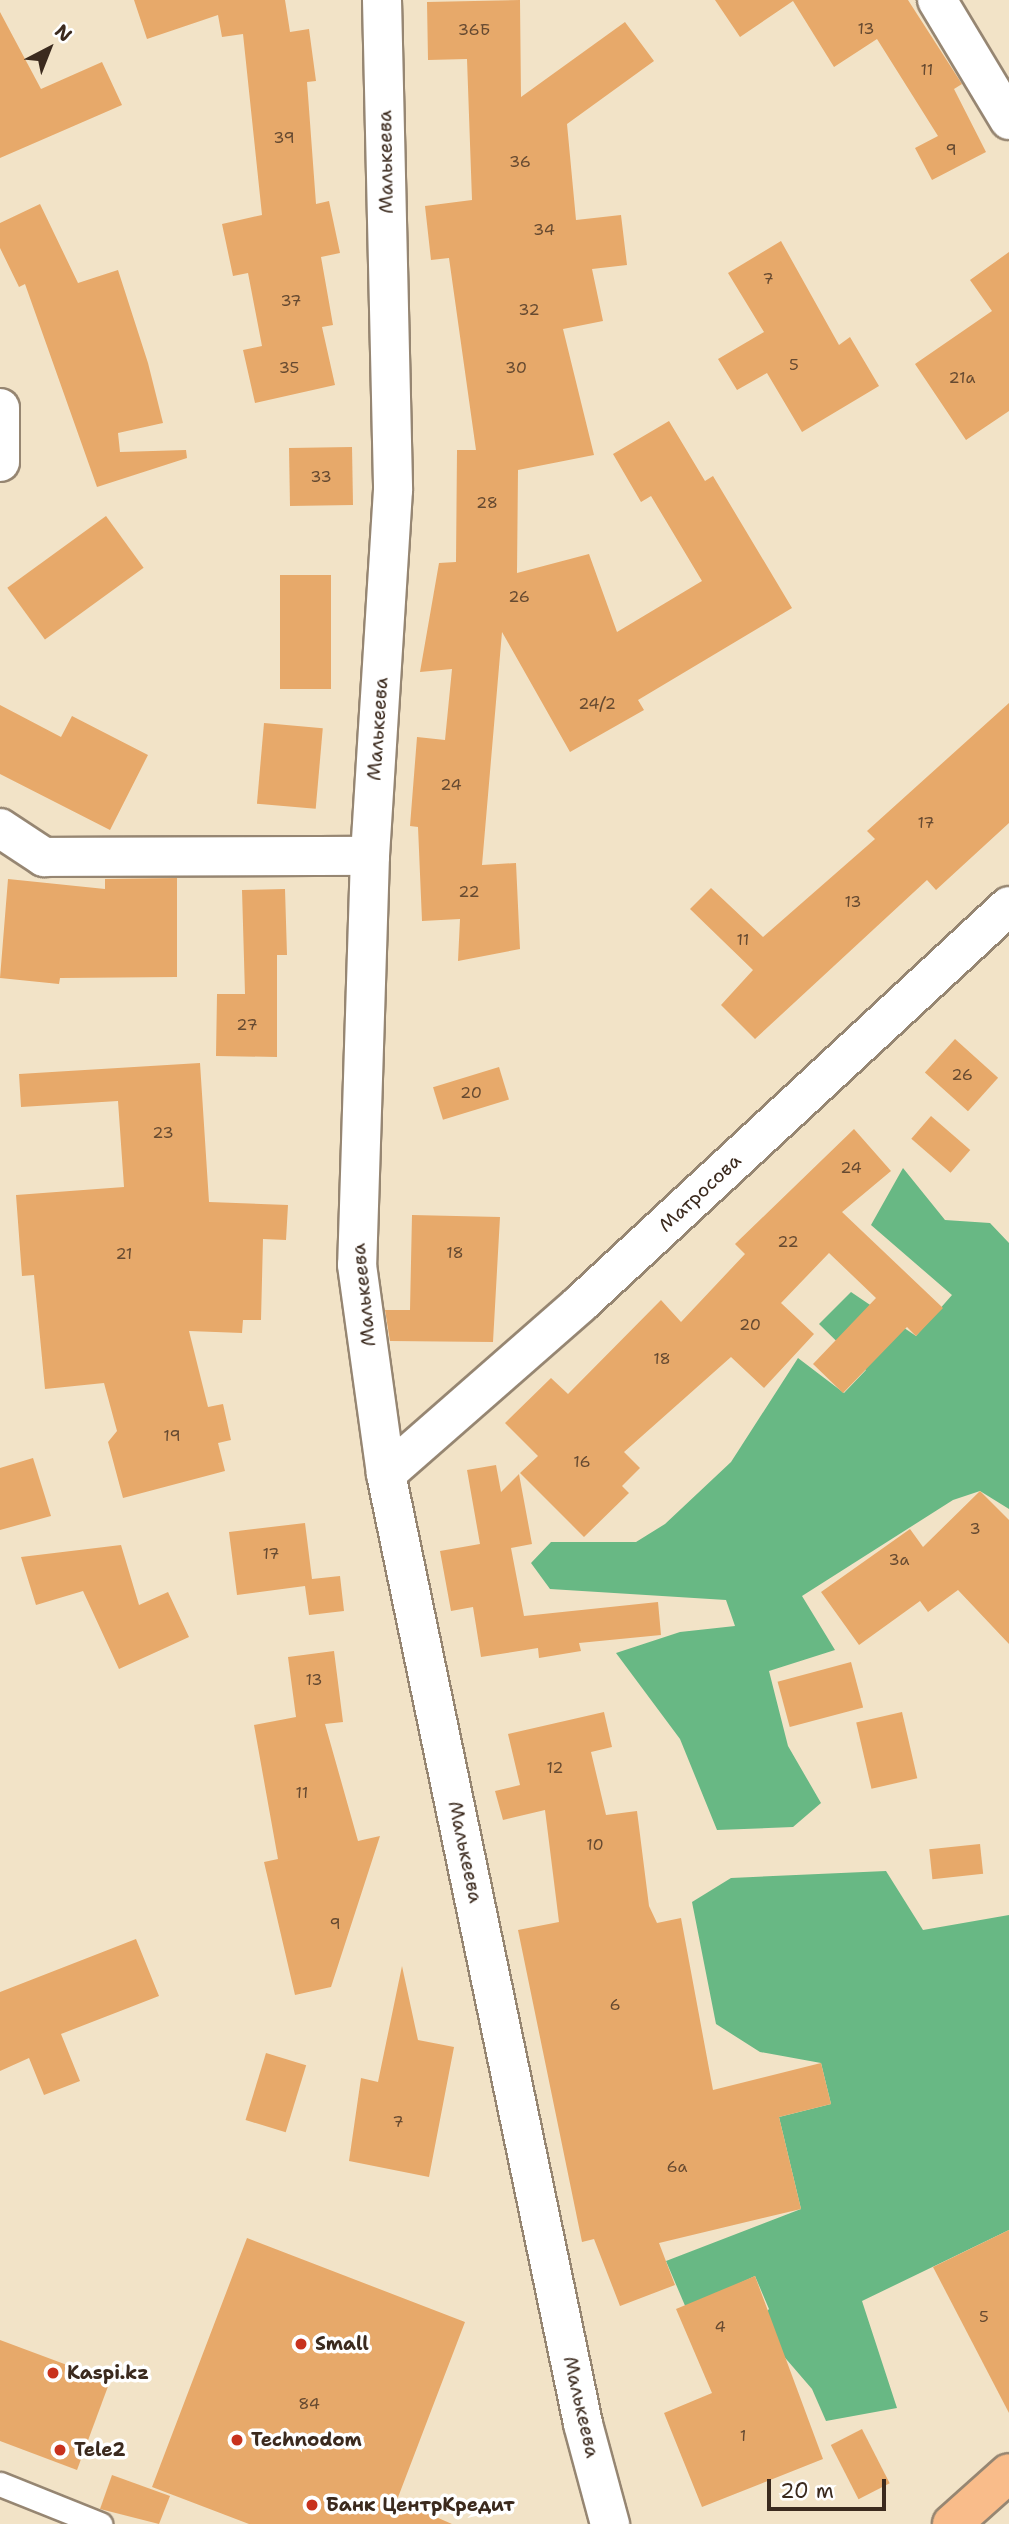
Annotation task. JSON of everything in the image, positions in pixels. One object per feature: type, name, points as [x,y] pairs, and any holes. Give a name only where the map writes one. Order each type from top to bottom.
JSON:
[{"type":"main road","points":[[952,2524],[1009,2473]]},
{"type":"street","name":"Малькеева","points":[[382,0],[393,490],[370,856],[357,1265],[386,1474],[580,2410],[610,2524]]},
{"type":"street","points":[[937,0],[1009,120]]},
{"type":"street","points":[[0,408],[0,462]]},
{"type":"street","points":[[0,828],[44,857],[370,856]]},
{"type":"street","name":"Матросова","points":[[386,1474],[580,1304],[1009,906]]},
{"type":"lane","points":[[0,2484],[100,2524]]},
{"type":"green space","points":[[903,1168],[945,1220],[990,1223],[1009,1243],[1009,1509],[980,1491],[953,1500],[802,1596],[835,1650],[769,1671],[788,1746],[821,1803],[793,1827],[717,1830],[680,1739],[616,1653],[680,1632],[735,1626],[726,1600],[550,1589],[531,1563],[551,1542],[636,1542],[665,1524],[731,1462],[798,1358],[844,1393],[866,1370],[819,1324],[851,1292],[916,1336],[952,1295],[871,1225]]},
{"type":"green space","points":[[886,1871],[923,1930],[1009,1915],[1009,2230],[862,2301],[897,2408],[826,2421],[812,2389],[756,2324],[769,2309],[755,2276],[686,2308],[666,2261],[801,2209],[779,2117],[831,2104],[821,2063],[760,2052],[716,2024],[692,1902],[731,1878]]},
{"type":"building","points":[[134,0],[285,0],[290,32],[309,29],[316,81],[307,82],[316,204],[329,201],[340,253],[321,257],[333,325],[322,327],[335,385],[255,403],[243,350],[262,346],[248,273],[233,276],[222,224],[262,215],[243,34],[222,37],[218,15],[147,39]]},
{"type":"building","points":[[520,0],[521,97],[625,22],[654,61],[567,124],[576,220],[621,215],[627,265],[592,269],[603,321],[563,329],[594,455],[518,470],[517,573],[589,554],[617,632],[702,581],[651,496],[641,502],[613,454],[669,421],[705,481],[713,476],[792,608],[638,700],[644,710],[570,752],[502,632],[482,865],[516,863],[520,949],[458,961],[460,919],[422,921],[418,827],[410,826],[417,737],[445,740],[452,669],[420,672],[439,563],[456,562],[457,450],[476,450],[449,258],[431,260],[425,206],[472,200],[467,59],[428,60],[427,2]]},
{"type":"building","points":[[715,0],[908,0],[962,84],[954,89],[986,152],[932,180],[915,148],[938,136],[877,39],[834,67],[793,1],[740,37]]},
{"type":"building","points":[[0,12],[41,89],[102,62],[122,105],[0,158]]},
{"type":"building","points":[[40,204],[78,283],[118,270],[148,363],[163,423],[118,433],[120,452],[186,450],[187,458],[97,487],[25,284],[19,287],[0,248],[0,223]]},
{"type":"building","points":[[781,241],[839,345],[850,337],[879,386],[802,432],[767,373],[737,390],[718,359],[764,332],[728,273]]},
{"type":"building","points":[[1009,252],[1009,411],[966,440],[915,364],[992,311],[970,280]]},
{"type":"building","points":[[352,447],[353,505],[290,506],[289,448]]},
{"type":"building","points":[[106,516],[144,568],[45,639],[7,588]]},
{"type":"building","points":[[280,575],[331,575],[331,689],[280,689]]},
{"type":"building","points":[[1009,703],[1009,823],[936,890],[927,880],[755,1039],[721,1005],[753,970],[690,909],[711,888],[763,937],[875,839],[867,831]]},
{"type":"building","points":[[0,705],[61,737],[72,716],[148,755],[110,830],[0,774]]},
{"type":"building","points":[[264,723],[323,728],[316,809],[257,804]]},
{"type":"building","points":[[177,878],[177,977],[60,978],[59,984],[0,978],[8,879],[105,889],[105,879]]},
{"type":"building","points":[[285,889],[287,955],[277,955],[277,1057],[216,1056],[217,994],[245,994],[242,890]]},
{"type":"building","points":[[955,1039],[998,1078],[968,1111],[925,1072]]},
{"type":"building","points":[[200,1063],[209,1202],[288,1205],[286,1240],[263,1239],[261,1320],[243,1320],[242,1333],[189,1331],[208,1407],[223,1404],[231,1440],[218,1443],[225,1471],[123,1498],[108,1442],[117,1431],[104,1383],[45,1389],[34,1275],[22,1276],[16,1195],[124,1187],[118,1101],[21,1107],[19,1074]]},
{"type":"building","points":[[499,1067],[509,1100],[443,1120],[433,1087]]},
{"type":"building","points":[[931,1116],[970,1150],[951,1173],[911,1139]]},
{"type":"building","points":[[854,1129],[891,1171],[842,1212],[943,1308],[916,1336],[907,1327],[843,1393],[813,1364],[876,1298],[829,1253],[781,1303],[814,1334],[764,1388],[731,1357],[624,1452],[640,1468],[622,1486],[629,1493],[584,1537],[520,1473],[538,1456],[505,1423],[551,1378],[568,1394],[661,1300],[681,1322],[745,1254],[735,1244]]},
{"type":"building","points":[[412,1215],[500,1217],[493,1342],[390,1341],[385,1310],[410,1310]]},
{"type":"building","points":[[33,1458],[51,1516],[0,1530],[0,1468]]},
{"type":"building","points":[[496,1465],[501,1492],[519,1474],[532,1544],[511,1548],[524,1616],[658,1602],[661,1635],[579,1643],[581,1651],[539,1658],[538,1648],[481,1657],[473,1607],[451,1611],[440,1551],[480,1544],[467,1470]]},
{"type":"building","points":[[980,1491],[1009,1520],[1009,1644],[958,1590],[928,1612],[920,1601],[859,1645],[821,1592],[910,1529],[923,1547]]},
{"type":"building","points":[[305,1523],[312,1579],[340,1576],[344,1611],[309,1615],[305,1586],[237,1595],[229,1532]]},
{"type":"building","points":[[121,1545],[139,1605],[168,1592],[189,1637],[119,1669],[83,1591],[36,1605],[21,1557]]},
{"type":"building","points":[[334,1651],[343,1722],[325,1724],[358,1841],[380,1836],[331,1987],[295,1995],[264,1862],[278,1859],[254,1725],[296,1717],[288,1657]]},
{"type":"building","points":[[851,1662],[863,1707],[790,1727],[778,1682]]},
{"type":"building","points":[[604,1712],[612,1747],[591,1752],[606,1815],[637,1811],[649,1906],[657,1923],[681,1918],[713,2090],[821,2063],[831,2104],[779,2117],[801,2209],[659,2243],[675,2285],[620,2306],[594,2239],[582,2242],[518,1930],[559,1922],[545,1810],[503,1820],[495,1791],[520,1785],[508,1734]]},
{"type":"building","points":[[902,1712],[917,1778],[872,1789],[856,1723]]},
{"type":"building","points":[[980,1844],[983,1874],[932,1879],[929,1849]]},
{"type":"building","points":[[136,1939],[159,1996],[61,2034],[80,2081],[44,2095],[29,2058],[0,2071],[0,1992]]},
{"type":"building","points":[[402,1966],[418,2040],[454,2047],[429,2177],[349,2161],[361,2078],[378,2082]]},
{"type":"building","points":[[266,2053],[306,2065],[286,2132],[246,2120]]},
{"type":"building","points":[[1009,2230],[1009,2413],[933,2267]]},
{"type":"building","points":[[247,2238],[465,2322],[397,2500],[452,2524],[249,2524],[152,2487]]},
{"type":"building","points":[[755,2276],[823,2459],[702,2507],[664,2413],[712,2393],[676,2309]]},
{"type":"building","points":[[0,2340],[110,2381],[77,2470],[0,2441]]},
{"type":"building","points":[[862,2429],[890,2483],[859,2499],[831,2445]]},
{"type":"building","points":[[112,2475],[170,2496],[159,2524],[100,2509]]},
{"type":"place","name":"Small","points":[[301,2344]]},
{"type":"place","name":"Kaspi.kz","points":[[53,2373]]},
{"type":"place","name":"Technodom","points":[[237,2440]]},
{"type":"place","name":"Tele2","points":[[60,2450]]},
{"type":"place","name":"Банк ЦентрКредит","points":[[312,2505]]}]
